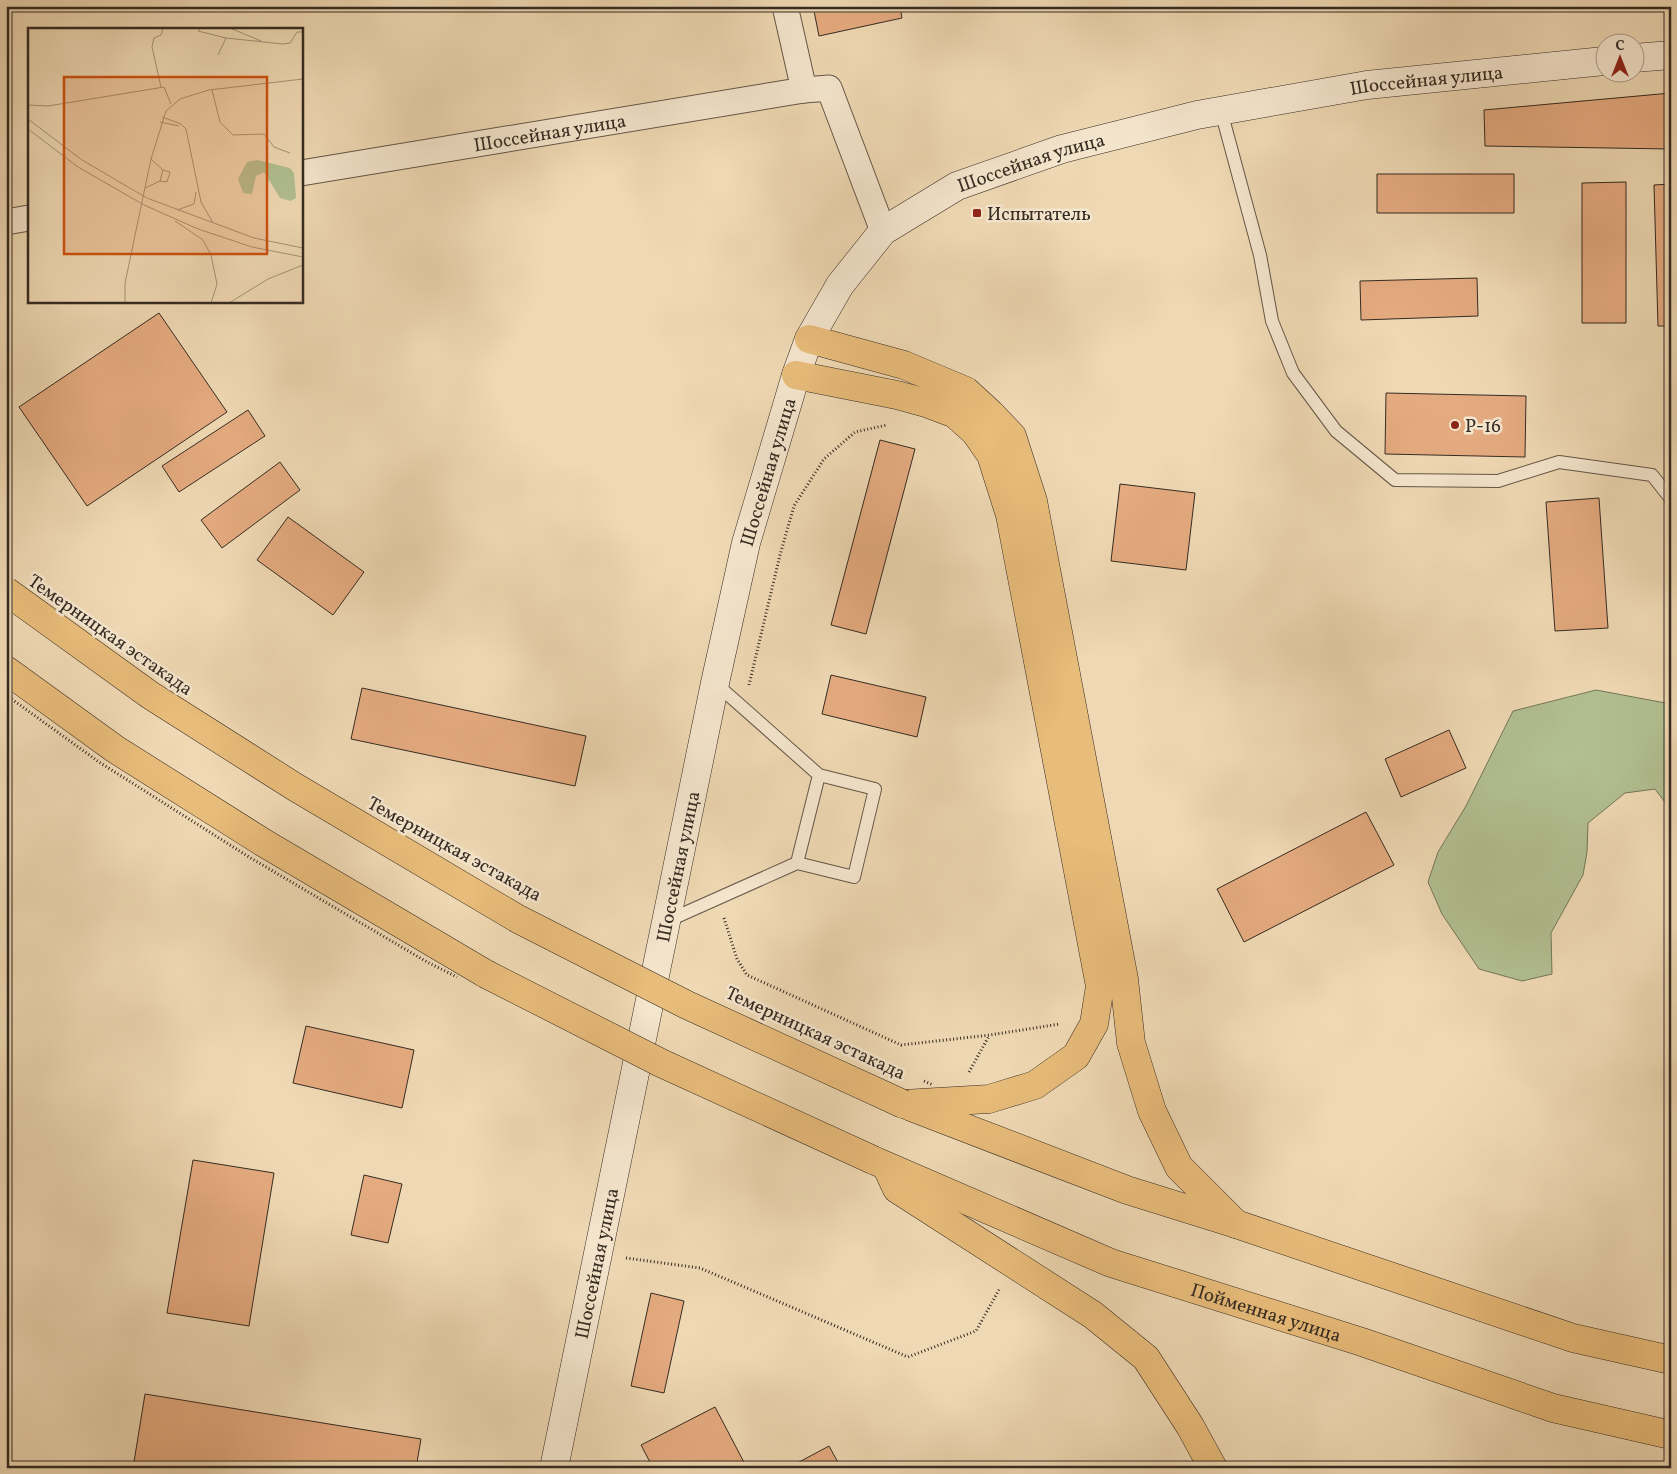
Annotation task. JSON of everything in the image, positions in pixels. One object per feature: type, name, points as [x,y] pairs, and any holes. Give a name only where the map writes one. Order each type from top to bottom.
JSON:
[{"type":"main road","points":[[1644,57],[1671,55]]},
{"type":"main road","name":"Шоссейная улица","points":[[554,1468],[746,543],[796,374],[809,339],[840,285],[883,231],[958,186],[1053,152],[1197,115],[1367,85],[1594,62]]},
{"type":"main road","points":[[809,339],[904,365],[966,391],[990,412],[1012,436],[1033,501],[1124,979],[1132,1043],[1152,1111],[1179,1167],[1236,1224]]},
{"type":"main road","points":[[796,374],[897,395],[955,414],[975,432],[991,455],[1010,515],[1100,986],[1094,1024],[1076,1056],[1035,1085],[988,1100],[903,1104]]},
{"type":"main road","name":"Темерницкая эстакада","points":[[6,592],[158,700],[295,787],[518,919],[687,1005],[903,1104]]},
{"type":"main road","points":[[6,670],[116,749],[222,817],[486,974],[661,1063],[879,1163],[897,1189],[1093,1315],[1146,1358],[1190,1426],[1213,1468]]},
{"type":"main road","points":[[903,1104],[1127,1190],[1236,1224],[1573,1338],[1671,1360]]},
{"type":"main road","name":"Пойменная улица","points":[[879,1163],[1111,1262],[1362,1342],[1553,1408],[1671,1435]]},
{"type":"street","points":[[785,6],[804,90]]},
{"type":"street","name":"Шоссейная улица","points":[[302,173],[804,90],[829,88],[883,231]]},
{"type":"street","points":[[6,222],[28,218]]},
{"type":"lane","points":[[1220,111],[1260,256],[1272,321],[1293,373],[1336,431],[1395,480],[1498,481],[1558,462],[1652,475],[1671,499]]},
{"type":"lane","points":[[668,921],[797,863],[854,876],[875,789],[819,775],[716,682]]},
{"type":"lane","points":[[797,863],[819,775]]},
{"type":"path","points":[[744,708],[780,555],[794,506],[824,459],[855,432],[891,424]]},
{"type":"path","points":[[6,695],[99,762],[249,857],[427,962],[458,978]]},
{"type":"path","points":[[717,899],[737,959],[746,975],[900,1045],[990,1035],[1062,1023]]},
{"type":"path","name":"Темерницкая эстакада","points":[[924,1081],[933,1085]]},
{"type":"path","points":[[598,1254],[700,1268],[908,1357],[976,1332],[1003,1282]]},
{"type":"green space","points":[[1596,690],[1671,704],[1671,810],[1655,789],[1625,793],[1588,823],[1587,852],[1583,875],[1551,933],[1552,974],[1522,981],[1479,969],[1442,914],[1428,882],[1438,852],[1466,806],[1513,711]]},
{"type":"building","points":[[813,6],[900,6],[902,18],[819,36]]},
{"type":"building","points":[[1671,93],[1671,149],[1485,146],[1484,110]]},
{"type":"building","points":[[1377,174],[1514,174],[1514,213],[1377,213]]},
{"type":"building","points":[[1626,182],[1626,323],[1582,323],[1582,183]]},
{"type":"building","points":[[1671,184],[1671,326],[1658,326],[1654,185]]},
{"type":"building","points":[[1477,278],[1478,316],[1361,320],[1360,281]]},
{"type":"building","points":[[159,313],[227,412],[87,506],[19,407]]},
{"type":"building","name":"Р-16","points":[[1386,393],[1526,396],[1525,457],[1385,454]]},
{"type":"building","points":[[248,410],[265,436],[179,492],[162,466]]},
{"type":"building","points":[[880,440],[915,449],[866,634],[831,625]]},
{"type":"building","points":[[280,462],[300,490],[222,548],[201,520]]},
{"type":"building","points":[[1120,484],[1195,493],[1186,570],[1111,561]]},
{"type":"building","points":[[1599,498],[1608,628],[1555,631],[1546,502]]},
{"type":"building","points":[[288,517],[364,572],[333,615],[257,560]]},
{"type":"building","points":[[831,675],[926,697],[917,737],[822,714]]},
{"type":"building","points":[[362,688],[586,736],[575,786],[351,739]]},
{"type":"building","points":[[1449,730],[1466,768],[1401,797],[1385,759]]},
{"type":"building","points":[[1366,812],[1394,865],[1244,942],[1217,889]]},
{"type":"building","points":[[306,1026],[414,1050],[402,1108],[293,1083]]},
{"type":"building","points":[[193,1160],[274,1173],[249,1326],[167,1313]]},
{"type":"building","points":[[364,1175],[402,1184],[388,1243],[351,1235]]},
{"type":"building","points":[[651,1293],[684,1301],[664,1393],[631,1386]]},
{"type":"building","points":[[145,1394],[421,1439],[416,1468],[133,1468]]},
{"type":"building","points":[[715,1407],[747,1468],[653,1468],[641,1445]]},
{"type":"building","points":[[829,1446],[841,1468],[788,1468]]},
{"type":"place","name":"Испытатель","points":[[977,213]]},
{"type":"place","name":"Р-16","points":[[1455,425]]}]
